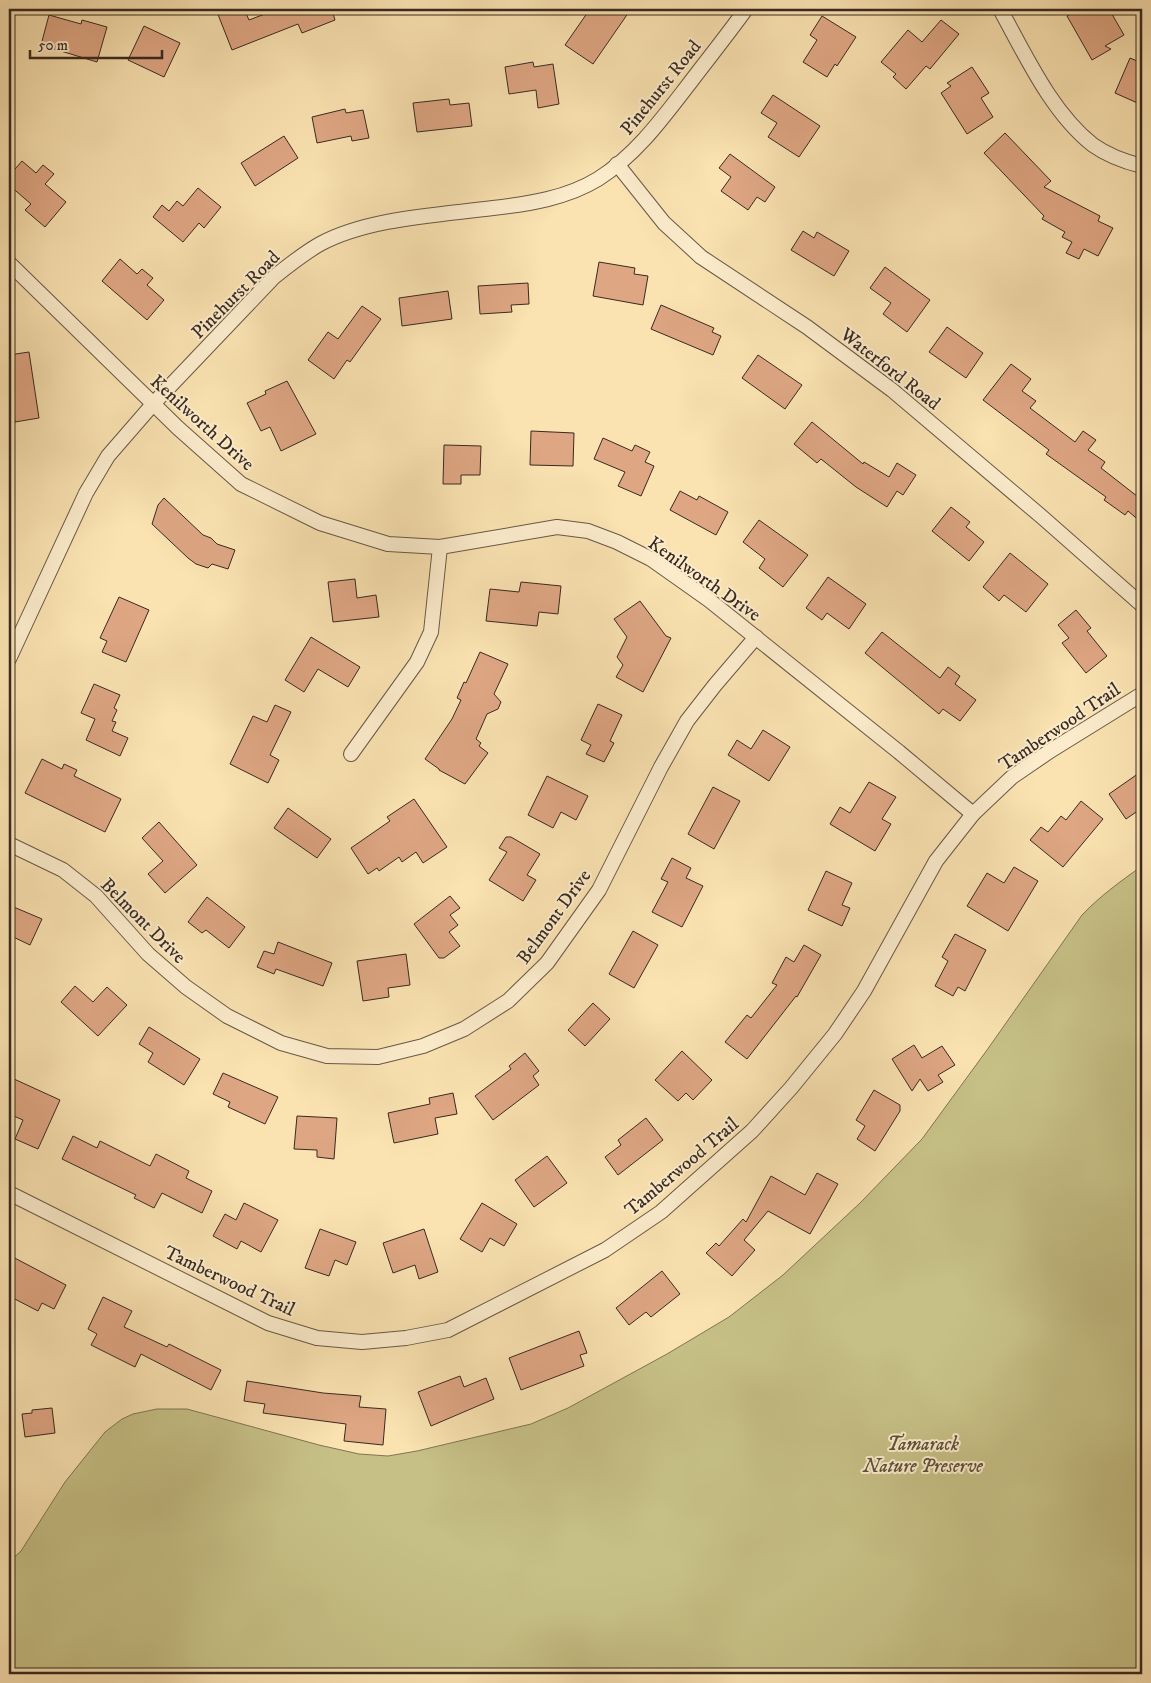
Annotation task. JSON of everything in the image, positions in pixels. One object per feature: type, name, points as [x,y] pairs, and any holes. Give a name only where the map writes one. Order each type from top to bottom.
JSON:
[{"type":"street","name":"Pinehurst Road","points":[[9,659],[86,493],[115,446],[274,277],[320,244],[367,226],[529,204],[562,195],[597,179],[646,139],[746,9]]},
{"type":"street","points":[[1000,9],[1043,86],[1068,120],[1094,145],[1125,162],[1142,166]]},
{"type":"street","name":"Waterford Road","points":[[617,164],[664,223],[701,258],[808,327],[892,390],[1042,517],[1142,605]]},
{"type":"street","name":"Kenilworth Drive","points":[[9,263],[178,428],[241,484],[320,523],[388,544],[440,547],[557,527],[588,531],[617,542],[651,559],[710,600],[973,814]]},
{"type":"street","points":[[351,754],[417,662],[431,632],[440,547]]},
{"type":"street","name":"Belmont Drive","points":[[9,844],[63,870],[96,896],[148,954],[186,987],[227,1016],[281,1043],[327,1056],[370,1057],[378,1057],[423,1046],[464,1029],[508,1001],[547,963],[599,890],[661,767],[687,722],[715,685],[756,637]]},
{"type":"street","name":"Tamberwood Trail","points":[[9,1193],[268,1323],[317,1338],[362,1342],[406,1338],[448,1330],[605,1250],[661,1212],[752,1131],[791,1088],[835,1034],[864,991],[936,861],[973,814],[1012,778],[1050,751],[1142,694]]},
{"type":"green space","name":"Tamarack Nature Preserve","points":[[1142,866],[1142,1674],[9,1674],[9,1562],[21,1551],[65,1482],[105,1432],[122,1419],[133,1414],[157,1409],[187,1409],[319,1445],[359,1454],[388,1456],[531,1424],[568,1408],[667,1354],[729,1317],[783,1275],[860,1203],[922,1139],[1082,915],[1103,895]]},
{"type":"building","points":[[226,9],[244,9],[249,20],[278,9],[334,9],[332,10],[335,20],[302,33],[298,24],[232,50],[217,12]]},
{"type":"building","points":[[590,9],[631,9],[593,64],[565,45]]},
{"type":"building","points":[[1079,9],[1109,9],[1124,35],[1105,46],[1111,49],[1092,60],[1067,16]]},
{"type":"building","points":[[49,15],[81,24],[82,20],[107,27],[97,62],[41,45]]},
{"type":"building","points":[[822,16],[856,37],[837,66],[835,64],[827,77],[803,62],[817,40],[810,35]]},
{"type":"building","points":[[941,20],[959,34],[930,69],[926,66],[906,89],[893,77],[896,74],[881,62],[908,30],[922,42]]},
{"type":"building","points":[[144,26],[180,43],[164,77],[128,60]]},
{"type":"building","points":[[1130,58],[1142,63],[1142,105],[1115,93]]},
{"type":"building","points":[[533,62],[534,67],[553,64],[559,104],[538,108],[536,90],[509,94],[505,67]]},
{"type":"building","points":[[972,67],[989,93],[981,98],[993,117],[967,134],[941,93],[951,86],[947,83]]},
{"type":"building","points":[[773,95],[820,126],[799,157],[768,137],[777,123],[761,113]]},
{"type":"building","points":[[449,99],[450,105],[469,103],[472,126],[417,132],[413,103]]},
{"type":"building","points":[[345,109],[346,113],[363,110],[369,138],[352,141],[351,136],[317,143],[312,117]]},
{"type":"building","points":[[1005,133],[1051,181],[1044,187],[1100,216],[1098,221],[1113,228],[1098,256],[1084,249],[1079,259],[1066,253],[1072,242],[1062,237],[1065,232],[1042,219],[1044,216],[984,153]]},
{"type":"building","points":[[284,136],[298,158],[255,186],[241,163]]},
{"type":"building","points":[[730,154],[775,187],[765,202],[757,197],[748,210],[721,191],[731,177],[719,168]]},
{"type":"building","points":[[22,161],[36,173],[43,165],[54,174],[45,184],[66,202],[45,227],[25,210],[31,204],[9,185],[9,176]]},
{"type":"building","points":[[198,188],[221,207],[204,228],[199,223],[183,242],[153,217],[162,205],[169,211],[177,201],[183,206]]},
{"type":"building","points":[[803,231],[814,238],[817,232],[849,251],[834,276],[791,250]]},
{"type":"building","points":[[120,259],[137,274],[142,269],[153,278],[147,285],[164,300],[147,320],[102,281]]},
{"type":"building","points":[[599,262],[635,268],[634,274],[648,276],[643,305],[593,296]]},
{"type":"building","points":[[885,267],[930,300],[907,332],[883,314],[891,303],[870,288]]},
{"type":"building","points":[[528,283],[529,304],[511,305],[512,312],[480,314],[478,286]]},
{"type":"building","points":[[448,291],[452,319],[402,326],[399,298]]},
{"type":"building","points":[[661,305],[714,328],[712,332],[721,336],[713,355],[651,329]]},
{"type":"building","points":[[362,306],[381,319],[350,362],[347,360],[334,379],[308,360],[328,332],[338,339]]},
{"type":"building","points":[[947,327],[983,353],[966,378],[929,352]]},
{"type":"building","points":[[29,352],[39,418],[15,422],[11,394],[9,394],[9,355]]},
{"type":"building","points":[[758,355],[802,385],[785,409],[742,378]]},
{"type":"building","points":[[1011,364],[1031,379],[1022,391],[1036,401],[1030,408],[1075,442],[1083,431],[1096,440],[1088,450],[1105,462],[1101,468],[1142,500],[1142,523],[1128,511],[1125,515],[1104,500],[1106,497],[1046,454],[1049,450],[983,400]]},
{"type":"building","points":[[287,381],[316,434],[281,451],[270,427],[261,431],[247,403],[266,394],[265,391]]},
{"type":"building","points":[[812,422],[863,464],[864,462],[889,477],[897,463],[916,475],[903,495],[897,491],[887,507],[856,487],[821,459],[817,463],[794,444]]},
{"type":"building","points":[[531,431],[574,433],[573,466],[530,465]]},
{"type":"building","points":[[603,438],[632,451],[635,445],[650,452],[645,462],[654,466],[641,496],[618,486],[625,472],[594,459]]},
{"type":"building","points":[[444,445],[481,446],[480,475],[461,475],[461,484],[443,484]]},
{"type":"building","points":[[680,491],[697,500],[699,496],[728,512],[716,535],[670,510]]},
{"type":"building","points":[[164,498],[203,535],[211,538],[217,544],[235,550],[228,569],[212,564],[208,568],[196,564],[152,524],[158,505]]},
{"type":"building","points":[[951,507],[970,522],[966,527],[984,542],[969,561],[932,531]]},
{"type":"building","points":[[759,520],[808,555],[783,587],[759,568],[765,559],[743,542]]},
{"type":"building","points":[[1010,553],[1048,584],[1026,612],[1004,595],[999,601],[983,587]]},
{"type":"building","points":[[828,577],[866,604],[849,629],[827,613],[822,620],[806,608]]},
{"type":"building","points":[[355,579],[357,598],[376,595],[379,617],[333,622],[328,582]]},
{"type":"building","points":[[521,582],[561,586],[558,614],[539,612],[537,626],[486,621],[490,589],[519,592]]},
{"type":"building","points":[[119,597],[149,610],[126,662],[102,652],[107,641],[100,638]]},
{"type":"building","points":[[640,601],[666,636],[671,638],[643,692],[616,677],[623,665],[617,657],[627,637],[614,619]]},
{"type":"building","points":[[1076,610],[1091,628],[1087,631],[1107,656],[1086,673],[1062,643],[1069,638],[1058,625]]},
{"type":"building","points":[[882,632],[940,678],[948,667],[960,676],[955,684],[976,700],[960,721],[943,709],[939,714],[865,653]]},
{"type":"building","points":[[311,637],[360,667],[348,687],[318,669],[304,692],[285,680]]},
{"type":"building","points":[[480,652],[508,664],[494,694],[501,702],[498,709],[487,714],[476,739],[481,743],[479,746],[488,753],[465,784],[439,770],[425,759],[452,719],[461,700],[457,698]]},
{"type":"building","points":[[94,684],[120,695],[114,708],[117,710],[112,721],[116,722],[112,731],[128,738],[120,756],[86,740],[95,719],[81,713]]},
{"type":"building","points":[[598,704],[622,715],[610,741],[614,743],[604,762],[586,754],[591,745],[581,740]]},
{"type":"building","points":[[275,705],[291,712],[270,755],[279,760],[268,783],[230,764],[253,716],[267,722]]},
{"type":"building","points":[[763,730],[790,747],[769,781],[728,755],[737,740],[751,749]]},
{"type":"building","points":[[42,759],[62,769],[64,764],[77,770],[74,776],[121,799],[105,832],[25,793]]},
{"type":"building","points":[[1142,771],[1142,808],[1126,819],[1109,794]]},
{"type":"building","points":[[547,776],[588,796],[576,820],[561,812],[553,828],[528,815]]},
{"type":"building","points":[[869,782],[896,797],[882,819],[891,824],[875,851],[830,824],[840,807],[850,813]]},
{"type":"building","points":[[713,787],[740,801],[714,849],[688,834]]},
{"type":"building","points":[[414,799],[447,847],[423,863],[416,852],[402,862],[399,857],[379,871],[377,868],[368,874],[351,848],[390,821],[387,817]]},
{"type":"building","points":[[1081,801],[1103,819],[1063,867],[1030,840],[1041,827],[1048,832],[1061,816],[1066,820]]},
{"type":"building","points":[[288,808],[331,839],[317,858],[274,828]]},
{"type":"building","points":[[159,822],[197,865],[165,893],[148,874],[163,861],[142,838]]},
{"type":"building","points":[[506,837],[511,837],[540,854],[527,875],[536,880],[523,901],[489,880],[507,852],[499,848]]},
{"type":"building","points":[[672,858],[691,868],[686,878],[703,886],[682,927],[652,912],[668,882],[661,879]]},
{"type":"building","points":[[1014,867],[1038,881],[1008,931],[967,906],[987,873],[1004,883]]},
{"type":"building","points":[[826,871],[852,883],[842,905],[850,908],[842,926],[808,910]]},
{"type":"building","points":[[450,896],[460,908],[450,915],[458,925],[449,932],[460,946],[444,958],[439,958],[414,924]]},
{"type":"building","points":[[207,897],[245,927],[229,948],[206,930],[202,933],[188,922]]},
{"type":"building","points":[[9,905],[42,919],[30,945],[9,935]]},
{"type":"building","points":[[633,931],[658,945],[634,988],[609,974]]},
{"type":"building","points":[[955,934],[986,950],[965,991],[958,987],[953,996],[935,986],[948,961],[942,957]]},
{"type":"building","points":[[278,942],[332,963],[323,986],[276,969],[274,974],[257,967],[264,951],[274,954]]},
{"type":"building","points":[[804,945],[821,955],[797,997],[747,1059],[725,1042],[747,1015],[751,1018],[777,985],[772,983],[786,957],[794,962]]},
{"type":"building","points":[[406,954],[410,985],[388,988],[389,997],[363,1001],[357,961]]},
{"type":"building","points":[[75,986],[93,1002],[107,987],[127,1005],[98,1036],[61,1002]]},
{"type":"building","points":[[593,1003],[610,1019],[585,1046],[568,1030]]},
{"type":"building","points":[[149,1027],[200,1059],[184,1085],[148,1062],[153,1053],[139,1044]]},
{"type":"building","points":[[914,1045],[922,1058],[942,1046],[955,1065],[938,1075],[943,1082],[928,1091],[920,1079],[912,1091],[892,1059]]},
{"type":"building","points":[[682,1051],[712,1080],[693,1100],[686,1093],[678,1101],[655,1080]]},
{"type":"building","points":[[525,1053],[539,1071],[533,1076],[539,1085],[493,1120],[475,1096],[511,1069],[509,1066]]},
{"type":"building","points":[[223,1073],[278,1097],[265,1124],[228,1107],[230,1102],[213,1094]]},
{"type":"building","points":[[14,1079],[60,1100],[38,1149],[15,1139],[23,1120],[9,1114],[9,1092]]},
{"type":"building","points":[[874,1090],[900,1105],[900,1111],[875,1151],[857,1139],[865,1126],[856,1120]]},
{"type":"building","points":[[453,1093],[457,1114],[435,1118],[438,1134],[394,1143],[388,1113],[430,1104],[429,1098]]},
{"type":"building","points":[[297,1116],[337,1118],[334,1159],[317,1157],[317,1150],[294,1149]]},
{"type":"building","points":[[646,1118],[663,1140],[618,1175],[605,1157],[621,1145],[618,1140]]},
{"type":"building","points":[[73,1136],[97,1148],[100,1141],[150,1166],[156,1154],[189,1171],[186,1178],[212,1191],[202,1213],[162,1193],[154,1208],[134,1198],[136,1195],[62,1159]]},
{"type":"building","points":[[547,1156],[567,1183],[534,1207],[515,1180]]},
{"type":"building","points":[[817,1173],[838,1184],[810,1234],[768,1211],[744,1240],[755,1250],[732,1276],[706,1253],[716,1243],[719,1246],[743,1219],[746,1222],[771,1176],[805,1195]]},
{"type":"building","points":[[244,1203],[278,1220],[261,1252],[241,1241],[237,1249],[213,1236],[225,1214],[236,1220]]},
{"type":"building","points":[[482,1203],[517,1224],[504,1246],[490,1238],[482,1252],[460,1239]]},
{"type":"building","points":[[320,1229],[356,1242],[347,1265],[335,1260],[329,1276],[305,1268]]},
{"type":"building","points":[[424,1229],[438,1272],[419,1279],[415,1265],[393,1273],[383,1243]]},
{"type":"building","points":[[9,1255],[66,1285],[54,1309],[42,1303],[38,1311],[9,1296]]},
{"type":"building","points":[[662,1271],[680,1294],[651,1317],[646,1312],[629,1325],[616,1308]]},
{"type":"building","points":[[103,1297],[132,1311],[124,1327],[167,1347],[169,1344],[221,1370],[211,1390],[141,1354],[135,1367],[91,1345],[97,1334],[88,1329]]},
{"type":"building","points":[[579,1331],[587,1353],[580,1355],[584,1366],[521,1390],[509,1358]]},
{"type":"building","points":[[460,1376],[464,1387],[486,1378],[494,1399],[431,1426],[418,1392]]},
{"type":"building","points":[[247,1381],[323,1393],[361,1396],[359,1407],[386,1409],[383,1445],[344,1441],[346,1424],[263,1413],[265,1404],[244,1401]]},
{"type":"building","points":[[52,1408],[55,1433],[25,1437],[22,1414],[32,1413],[32,1410]]}]
